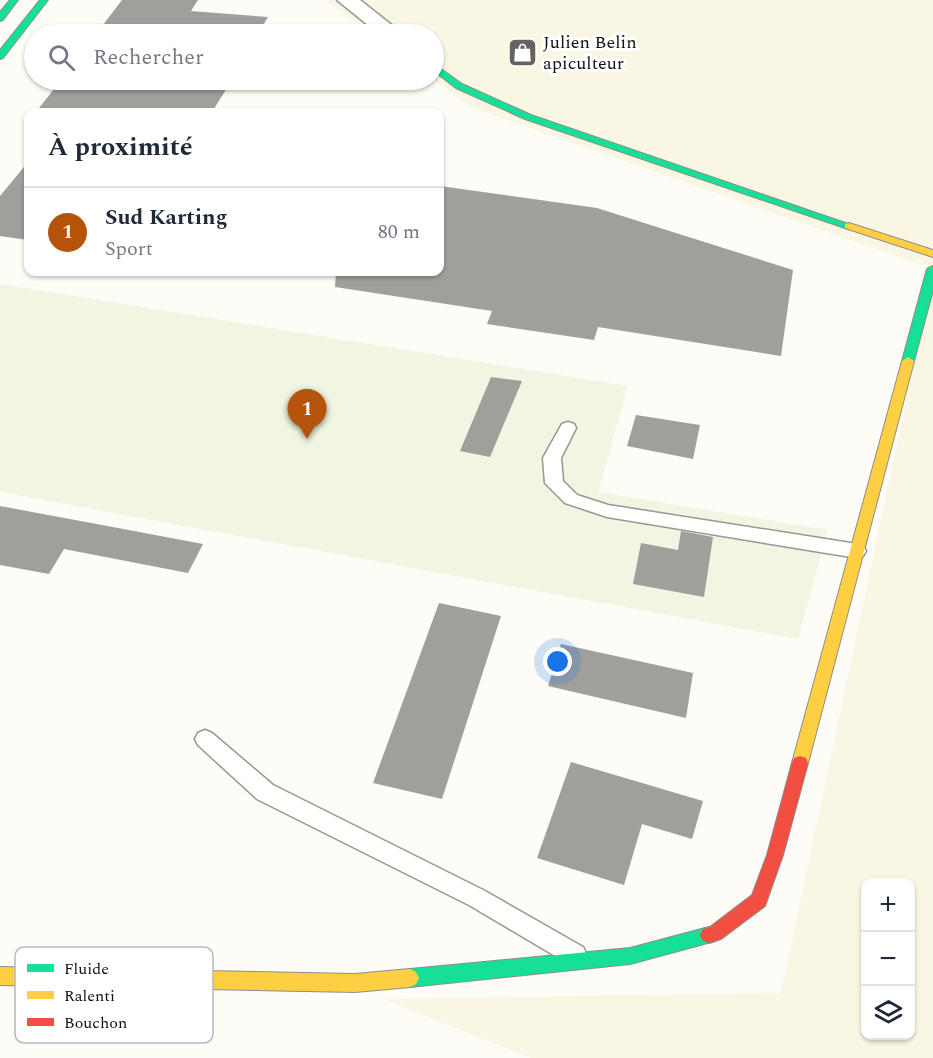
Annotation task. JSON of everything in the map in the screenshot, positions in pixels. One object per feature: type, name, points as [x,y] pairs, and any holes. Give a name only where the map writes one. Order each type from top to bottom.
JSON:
[{"type":"street","points":[[0,18],[14,0]]},
{"type":"street","points":[[25,24],[44,0]]},
{"type":"street","points":[[347,0],[379,24]]},
{"type":"street","points":[[0,56],[24,25]]},
{"type":"street","points":[[444,75],[459,86],[528,117],[933,254]]},
{"type":"street","points":[[213,980],[355,983],[630,956],[716,933],[759,900],[775,855],[933,269]]},
{"type":"street","points":[[0,976],[15,976]]},
{"type":"lane","points":[[568,428],[552,458],[554,483],[572,499],[607,511],[857,551]]},
{"type":"lane","points":[[205,739],[265,792],[477,898],[585,961]]},
{"type":"shaded area","points":[[326,0],[933,0],[933,269],[470,107],[444,88],[444,24],[358,24]]},
{"type":"shaded area","points":[[933,273],[933,1058],[531,1058],[382,999],[781,993]]},
{"type":"green space","points":[[0,284],[628,386],[598,492],[828,530],[798,639],[0,492]]},
{"type":"building","points":[[122,0],[198,0],[191,11],[268,17],[264,24],[104,24]]},
{"type":"building","points":[[53,90],[226,90],[214,108],[39,108]]},
{"type":"building","points":[[24,167],[24,239],[0,236],[0,196]]},
{"type":"building","points":[[444,187],[597,208],[793,270],[781,356],[598,327],[594,340],[487,324],[492,311],[335,287],[336,276],[444,276]]},
{"type":"building","points":[[491,377],[522,381],[490,457],[460,451]]},
{"type":"building","points":[[636,415],[700,425],[693,459],[627,446]]},
{"type":"building","points":[[0,506],[203,544],[188,573],[64,549],[49,574],[0,565]]},
{"type":"building","points":[[681,531],[713,537],[704,597],[633,584],[641,543],[678,550]]},
{"type":"building","points":[[439,603],[501,616],[442,799],[373,783]]},
{"type":"building","points":[[561,644],[693,673],[686,718],[548,686]]},
{"type":"building","points":[[571,762],[703,801],[692,839],[642,824],[624,885],[537,858]]},
{"type":"traffic: fast","points":[[0,18],[14,0]]},
{"type":"traffic: fast","points":[[25,24],[44,0]]},
{"type":"traffic: fast","points":[[0,56],[24,25]]},
{"type":"traffic: fast","points":[[444,75],[459,86],[528,117],[849,226]]},
{"type":"traffic: fast","points":[[908,361],[933,269]]},
{"type":"traffic: fast","points":[[410,978],[630,956],[709,935]]},
{"type":"traffic: slow","points":[[849,226],[933,254]]},
{"type":"traffic: slow","points":[[800,763],[908,361]]},
{"type":"traffic: slow","points":[[0,976],[15,976]]},
{"type":"traffic: slow","points":[[213,980],[355,983],[410,978]]},
{"type":"traffic: jam","points":[[709,935],[715,933],[759,900],[775,855],[800,763]]},
{"type":"place","name":"Julien Belin apiculteur","points":[[522,52]]},
{"type":"place","name":"Sud Karting","points":[[307,439]]}]
